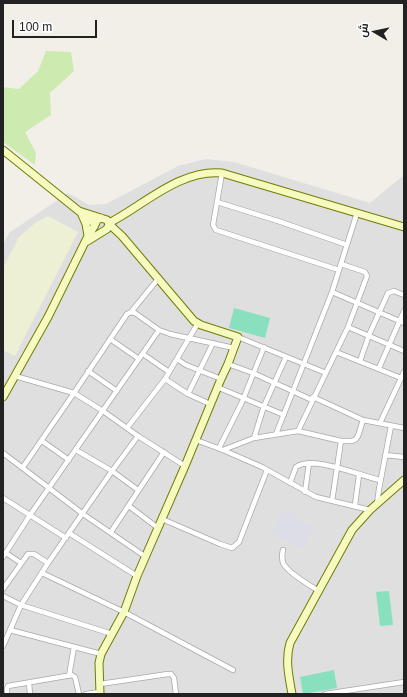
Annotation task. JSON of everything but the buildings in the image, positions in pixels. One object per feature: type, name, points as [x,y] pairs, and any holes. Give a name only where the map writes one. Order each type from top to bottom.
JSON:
[{"type":"street","points":[[3,150],[95,224],[98,230],[105,224],[174,184],[202,173],[222,173],[404,227]]},
{"type":"street","points":[[222,173],[213,225],[216,230],[339,270]]},
{"type":"street","points":[[217,202],[347,245]]},
{"type":"street","points":[[80,213],[105,224],[122,236],[190,317],[198,323],[264,347],[326,373]]},
{"type":"street","points":[[80,213],[86,224],[88,236]]},
{"type":"street","points":[[276,434],[332,292],[357,213]]},
{"type":"street","points":[[3,397],[48,317],[84,243],[95,224]]},
{"type":"street","points":[[84,243],[105,224]]},
{"type":"street","points":[[298,430],[348,327],[367,274],[341,264]]},
{"type":"street","points":[[23,467],[42,441],[124,316],[131,312],[158,279]]},
{"type":"street","points":[[360,361],[369,335],[388,293],[394,291],[404,295]]},
{"type":"street","points":[[332,292],[402,322]]},
{"type":"street","points":[[379,368],[402,322],[404,311]]},
{"type":"street","points":[[131,312],[159,330],[170,334],[234,348]]},
{"type":"street","points":[[127,428],[169,372],[198,323]]},
{"type":"street","points":[[348,327],[404,351]]},
{"type":"street","points":[[21,563],[4,556],[30,515],[159,330]]},
{"type":"street","points":[[86,694],[100,693],[100,654],[124,612],[137,576],[196,440],[238,337]]},
{"type":"street","points":[[110,339],[139,359]]},
{"type":"street","points":[[188,394],[213,343]]},
{"type":"street","points":[[221,449],[264,347]]},
{"type":"street","points":[[336,352],[401,378]]},
{"type":"street","points":[[143,354],[169,372]]},
{"type":"street","points":[[254,438],[264,406],[286,356]]},
{"type":"street","points":[[177,359],[200,371],[221,379]]},
{"type":"street","points":[[228,364],[253,373],[363,420],[404,428]]},
{"type":"street","points":[[88,371],[117,391]]},
{"type":"street","points":[[380,423],[404,372]]},
{"type":"street","points":[[15,376],[74,393],[185,466]]},
{"type":"street","points":[[164,379],[188,394],[210,404]]},
{"type":"street","points":[[217,387],[284,415]]},
{"type":"street","points":[[221,449],[254,438],[298,430],[341,441],[352,441],[356,439],[363,420]]},
{"type":"street","points":[[377,504],[380,480],[391,426]]},
{"type":"street","points":[[3,646],[21,605],[112,471],[138,436]]},
{"type":"street","points":[[196,440],[221,449],[267,470],[316,497],[370,510]]},
{"type":"street","points":[[42,441],[69,460]]},
{"type":"street","points":[[332,501],[341,441]]},
{"type":"street","points":[[76,450],[112,471],[138,490]]},
{"type":"street","points":[[111,532],[164,452]]},
{"type":"street","points":[[3,453],[83,514],[146,557]]},
{"type":"street","points":[[385,455],[404,457]]},
{"type":"street","points":[[290,483],[296,467],[301,464],[309,463],[350,470],[359,475],[380,480]]},
{"type":"street","points":[[305,492],[309,463]]},
{"type":"street","points":[[162,519],[232,548],[239,542],[267,470]]},
{"type":"street","points":[[354,505],[359,475]]},
{"type":"street","points":[[292,694],[287,652],[290,643],[347,538],[370,510],[404,480]]},
{"type":"street","points":[[3,498],[66,538]]},
{"type":"street","points":[[129,506],[158,528]]},
{"type":"street","points":[[70,533],[137,576]]},
{"type":"street","points":[[283,550],[282,559],[288,570],[319,591]]},
{"type":"street","points":[[3,589],[26,556],[34,554],[48,564]]},
{"type":"street","points":[[42,573],[124,612],[233,670]]},
{"type":"street","points":[[3,596],[21,605],[112,634]]},
{"type":"street","points":[[10,630],[100,654]]},
{"type":"street","points":[[69,676],[74,647]]},
{"type":"street","points":[[100,684],[171,674],[174,678],[176,694]]},
{"type":"street","points":[[8,694],[8,686],[72,675],[75,677],[79,694]]},
{"type":"street","points":[[29,682],[30,694]]},
{"type":"street","points":[[326,694],[404,682]]},
{"type":"shaded area","points":[[206,159],[234,162],[370,203],[404,175],[404,694],[3,694],[3,245],[9,233],[68,193],[89,205],[106,204],[178,166]]},
{"type":"shaded area","points":[[284,509],[313,527],[303,549],[272,533]]},
{"type":"green space","points":[[46,51],[71,52],[74,71],[50,93],[51,115],[25,132],[36,153],[35,165],[3,142],[3,87],[19,89],[38,71]]},
{"type":"green space","points":[[48,216],[78,232],[15,356],[3,350],[3,268],[19,237],[35,223]]},
{"type":"green space","points":[[234,308],[270,318],[265,338],[229,328]]},
{"type":"green space","points":[[389,591],[393,625],[380,626],[376,592]]},
{"type":"green space","points":[[334,670],[337,688],[303,694],[300,677]]}]
